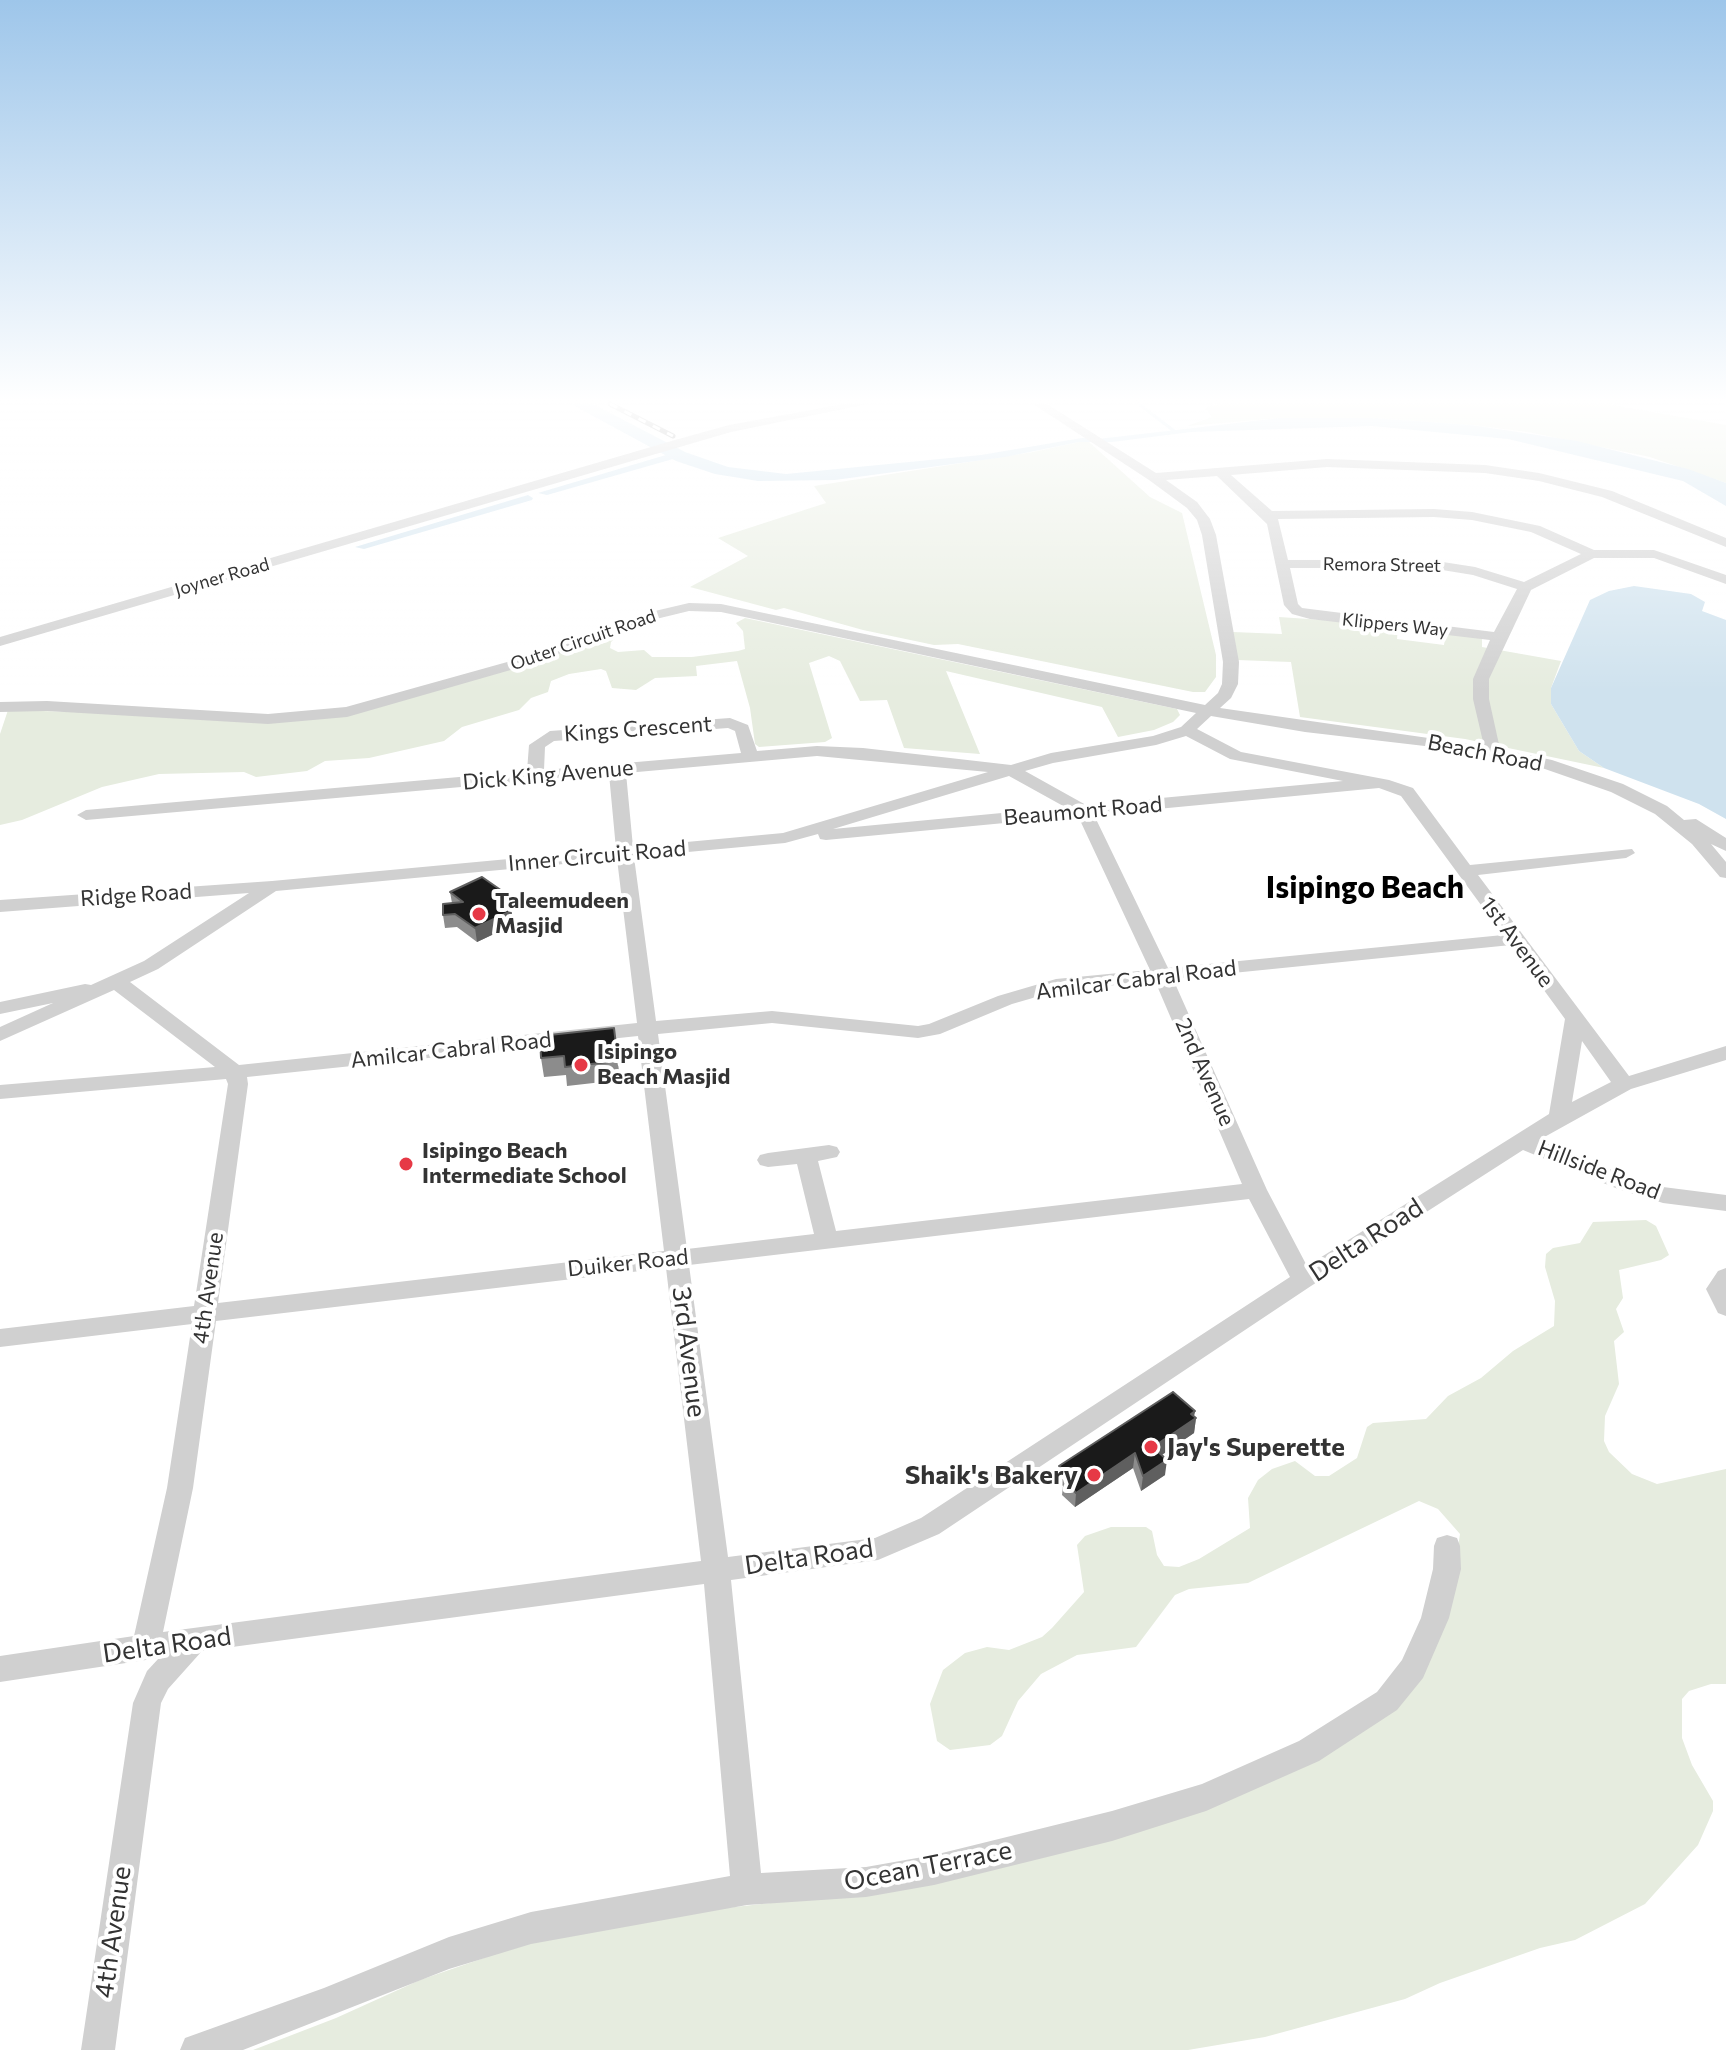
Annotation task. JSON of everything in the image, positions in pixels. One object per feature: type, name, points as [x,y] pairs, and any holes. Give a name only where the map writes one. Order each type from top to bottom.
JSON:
[{"type":"street","name":"Joyner Road","points":[[0,642],[489,500]]},
{"type":"street","points":[[1185,500],[1203,519],[1209,535],[1231,662],[1230,684],[1248,709],[1268,720]]},
{"type":"street","points":[[1252,500],[1269,515],[1283,564]]},
{"type":"street","points":[[1621,500],[1726,543]]},
{"type":"street","points":[[1269,515],[1434,513],[1472,516],[1535,529],[1592,554],[1654,554],[1726,580]]},
{"type":"street","points":[[1492,752],[1480,687],[1499,637],[1525,587],[1592,554]]},
{"type":"street","name":"Remora Street","points":[[1283,564],[1430,564],[1475,571],[1525,587]]},
{"type":"street","name":"Klippers Way","points":[[1283,564],[1293,608],[1310,615],[1499,637]]},
{"type":"street","name":"Outer Circuit Road","points":[[0,707],[47,706],[268,719],[347,712],[523,662],[647,617],[704,607],[750,614],[1210,711]]},
{"type":"street","name":"Inner Circuit Road","points":[[0,1035],[151,965],[272,886],[785,838],[1009,769],[1054,757],[1156,740],[1187,730],[1225,695],[1230,684]]},
{"type":"street","name":"Beach Road","points":[[1210,711],[1492,752],[1587,777],[1661,810],[1698,840],[1726,873]]},
{"type":"street","name":"Kings Crescent","points":[[535,776],[537,745],[550,736],[730,723],[742,728],[750,756]]},
{"type":"street","name":"1st Avenue","points":[[1187,730],[1236,756],[1379,783],[1402,789],[1410,795],[1624,1084]]},
{"type":"street","name":"Dick King Avenue","points":[[86,815],[750,756],[840,751],[1009,769]]},
{"type":"street","name":"3rd Avenue","points":[[617,769],[625,854],[716,1570],[747,1889]]},
{"type":"street","points":[[1009,769],[1084,811]]},
{"type":"street","name":"Beaumont Road","points":[[785,838],[1379,783]]},
{"type":"street","points":[[1661,810],[1706,831],[1726,846]]},
{"type":"street","name":"2nd Avenue","points":[[1084,811],[1162,975],[1256,1190],[1303,1280]]},
{"type":"street","points":[[1465,871],[1626,853]]},
{"type":"street","name":"Ridge Road","points":[[0,906],[272,886]]},
{"type":"street","name":"Amilcar Cabral Road","points":[[0,1092],[235,1072],[772,1017],[918,1032],[933,1030],[1036,989],[1515,939]]},
{"type":"street","points":[[0,1008],[71,991],[107,988],[235,1072]]},
{"type":"street","points":[[1559,1117],[1575,1019]]},
{"type":"street","name":"Delta Road","points":[[0,1669],[716,1570],[837,1557],[902,1540],[930,1526],[1303,1280],[1559,1117],[1624,1084],[1726,1053]]},
{"type":"street","name":"4th Avenue","points":[[146,1648],[180,1488],[238,1084],[235,1072]]},
{"type":"street","name":"Hillside Road","points":[[1521,1140],[1626,1184],[1663,1195],[1726,1203]]},
{"type":"street","points":[[768,1160],[829,1152]]},
{"type":"street","points":[[806,1155],[827,1241]]},
{"type":"street","name":"Duiker Road","points":[[0,1338],[1256,1190]]},
{"type":"street","points":[[1726,1277],[1718,1289],[1726,1307]]},
{"type":"street","name":"Ocean Terrace","points":[[197,2050],[495,1938],[747,1889],[866,1882],[934,1870],[1112,1826],[1206,1797],[1309,1751],[1387,1701],[1413,1669],[1435,1618],[1447,1569],[1447,1546]]},
{"type":"street","name":"4th Avenue","points":[[98,2050],[147,1703],[157,1680],[194,1640]]},
{"type":"shaded area","points":[[824,500],[1155,500],[1182,513],[1216,655],[1216,677],[1205,692],[1193,692],[958,644],[934,645],[863,630],[784,608],[776,610],[690,587],[748,556],[718,538],[826,503]]},
{"type":"shaded area","points":[[1279,617],[1398,625],[1397,639],[1444,645],[1446,631],[1476,636],[1482,639],[1482,647],[1561,661],[1551,688],[1551,704],[1579,751],[1604,768],[1465,739],[1300,717],[1291,662],[1237,660],[1233,632],[1282,634]]},
{"type":"shaded area","points":[[745,618],[1177,709],[1180,715],[1173,722],[1154,730],[1118,737],[1102,707],[946,671],[980,754],[904,748],[887,700],[860,701],[840,661],[829,656],[809,663],[832,738],[825,742],[759,747],[755,744],[750,708],[737,661],[696,666],[697,676],[655,678],[636,690],[612,688],[606,671],[601,669],[569,674],[551,681],[548,692],[531,698],[519,710],[462,727],[444,741],[369,758],[325,761],[307,771],[256,777],[244,772],[159,774],[102,787],[22,820],[0,825],[0,734],[8,710],[310,719],[625,630],[611,642],[610,648],[618,652],[644,650],[652,657],[692,657],[738,651],[745,649],[743,631],[736,623]]},
{"type":"shaded area","points":[[1646,1220],[1656,1226],[1669,1255],[1661,1260],[1619,1270],[1623,1298],[1616,1309],[1624,1332],[1614,1341],[1619,1384],[1605,1416],[1604,1441],[1609,1452],[1632,1474],[1657,1484],[1726,1469],[1726,1684],[1711,1684],[1689,1691],[1682,1699],[1682,1738],[1692,1765],[1713,1801],[1713,1811],[1698,1845],[1645,1904],[1575,1940],[1540,1948],[1440,1983],[1405,1999],[1265,2037],[1188,2050],[253,2050],[336,2018],[420,1980],[539,1939],[653,1916],[816,1898],[1036,1856],[1380,1718],[1456,1560],[1460,1534],[1438,1509],[1419,1501],[1248,1583],[1189,1589],[1175,1595],[1136,1647],[1077,1655],[1041,1674],[1018,1701],[1002,1736],[990,1745],[950,1750],[937,1741],[930,1704],[943,1670],[965,1653],[987,1647],[1009,1650],[1042,1637],[1052,1628],[1084,1592],[1077,1545],[1085,1536],[1111,1527],[1146,1527],[1152,1531],[1157,1555],[1164,1566],[1179,1567],[1199,1559],[1250,1528],[1248,1498],[1258,1480],[1272,1469],[1295,1461],[1315,1476],[1329,1476],[1357,1458],[1367,1427],[1373,1423],[1426,1419],[1448,1396],[1481,1378],[1513,1351],[1554,1326],[1555,1301],[1545,1267],[1546,1254],[1553,1248],[1580,1243],[1593,1222]]},
{"type":"water","points":[[1634,586],[1691,594],[1705,602],[1702,611],[1726,620],[1726,819],[1699,804],[1604,768],[1579,751],[1551,704],[1551,688],[1590,600],[1609,591]]},
{"type":"building","points":[[482,877],[505,893],[499,896],[511,904],[511,911],[475,928],[455,914],[443,915],[443,904],[463,902],[450,892]]},
{"type":"building","points":[[614,1028],[618,1061],[565,1067],[564,1056],[541,1058],[540,1036]]},
{"type":"building","points":[[1173,1392],[1195,1411],[1191,1414],[1196,1418],[1153,1447],[1167,1460],[1143,1476],[1135,1453],[1076,1493],[1064,1480],[1070,1476],[1059,1466]]},
{"type":"waterway","points":[[360,547],[522,500]]},
{"type":"place","name":"Taleemudeen Masjid","points":[[479,914]]},
{"type":"place","name":"Isipingo Beach Masjid","points":[[581,1065]]},
{"type":"place","name":"Isipingo Beach Intermediate School","points":[[406,1164]]},
{"type":"place","name":"Jay's Superette","points":[[1151,1447]]},
{"type":"place","name":"Shaik's Bakery","points":[[1094,1475]]},
{"type":"district","name":"Isipingo Beach","points":[[1365,888]]}]
